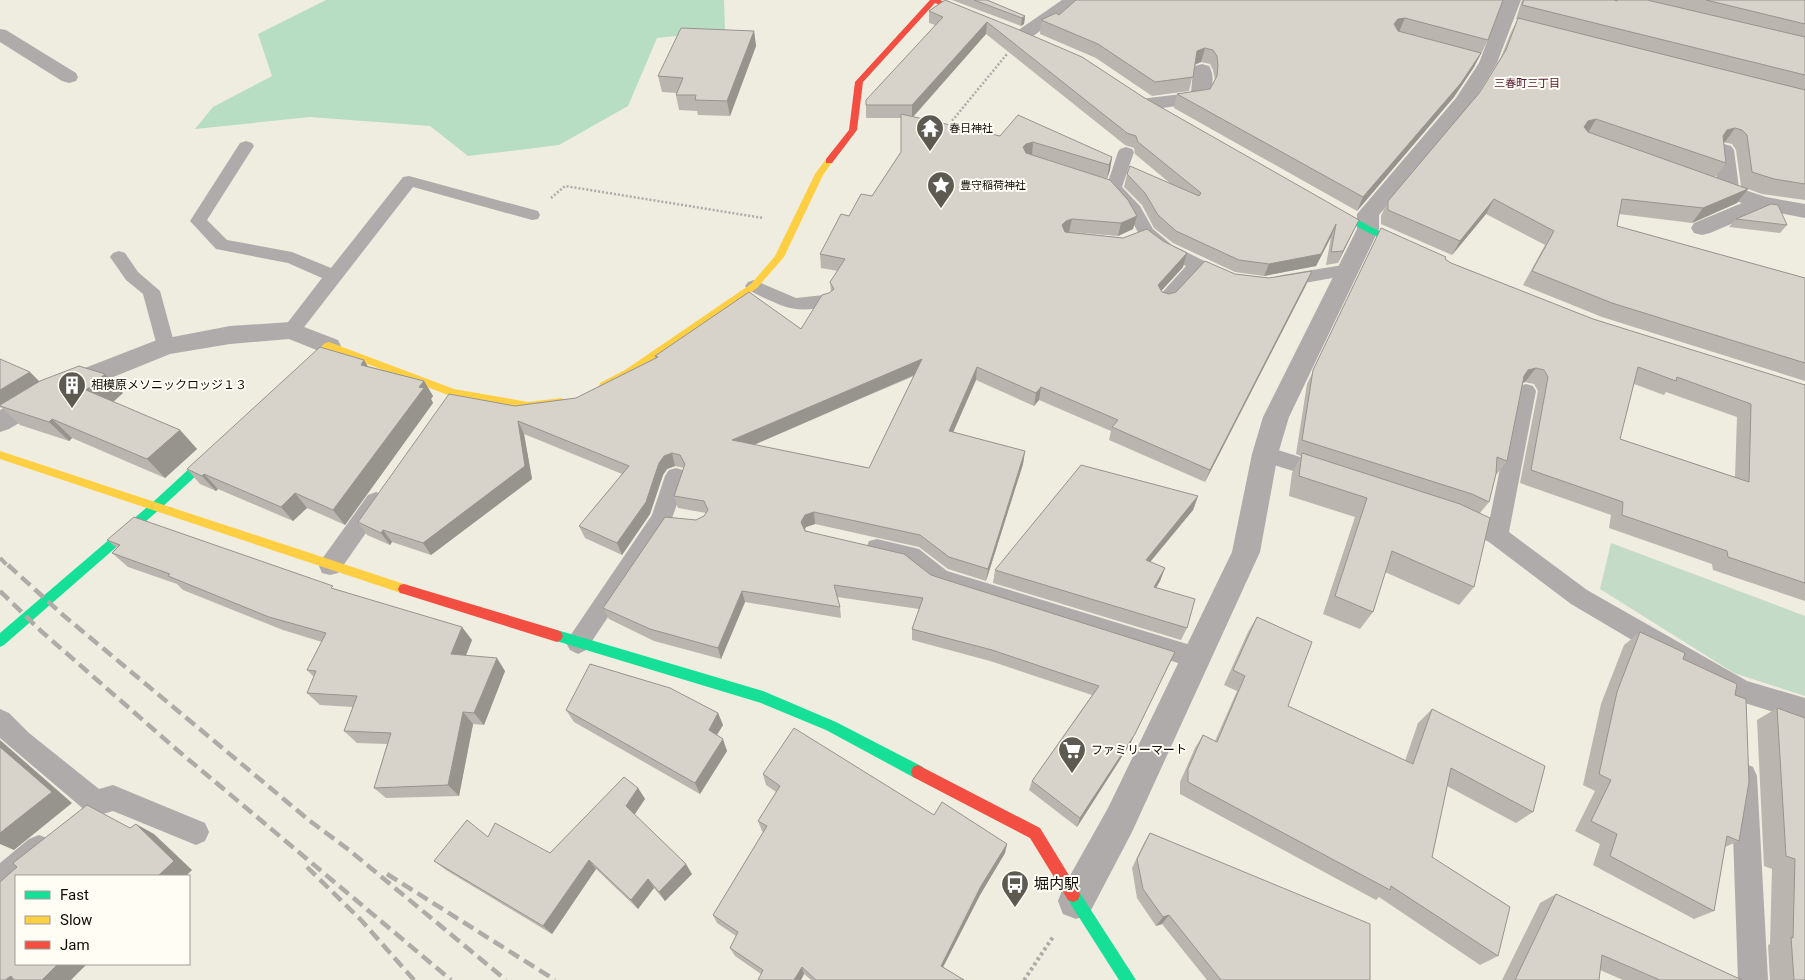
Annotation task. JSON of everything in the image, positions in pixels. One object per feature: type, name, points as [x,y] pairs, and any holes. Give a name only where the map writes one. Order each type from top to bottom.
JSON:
[{"type":"street","points":[[595,391],[629,373],[754,286],[779,257],[819,174],[853,130],[859,82],[934,0],[987,21]]},
{"type":"street","points":[[1018,33],[1074,0]]},
{"type":"street","points":[[1076,901],[1120,820],[1246,552],[1265,454],[1276,417],[1349,270],[1368,228],[1368,214],[1464,101],[1479,60],[1503,23],[1512,0]]},
{"type":"street","points":[[1503,23],[1522,28]]},
{"type":"street","points":[[1018,33],[1039,42]]},
{"type":"street","points":[[0,34],[69,78]]},
{"type":"street","points":[[1144,102],[1198,98],[1202,91],[1202,70]]},
{"type":"street","points":[[1144,102],[1168,115]]},
{"type":"street","points":[[1724,150],[1729,192]]},
{"type":"street","points":[[1694,180],[1762,203],[1805,211]]},
{"type":"street","points":[[1316,199],[1368,228],[1421,253]]},
{"type":"street","points":[[1702,228],[1762,203]]},
{"type":"street","points":[[0,422],[50,392],[166,346],[230,335],[290,330],[330,346],[448,401],[528,406],[578,400]]},
{"type":"street","points":[[286,386],[330,346]]},
{"type":"street","points":[[0,641],[156,506],[228,440]]},
{"type":"street","points":[[0,455],[330,566],[578,643],[763,697],[840,731],[1036,833],[1076,901],[1128,980]]},
{"type":"lane","points":[[246,146],[198,221],[222,245],[292,258],[333,276]]},
{"type":"lane","points":[[1114,188],[1126,152]]},
{"type":"lane","points":[[290,330],[410,182],[532,215]]},
{"type":"lane","points":[[1096,183],[1114,188],[1134,210],[1146,232],[1166,249],[1231,280],[1239,281]]},
{"type":"lane","points":[[1129,240],[1146,232]]},
{"type":"lane","points":[[119,257],[132,276],[150,291],[166,346]]},
{"type":"lane","points":[[1165,300],[1197,265]]},
{"type":"lane","points":[[1264,284],[1315,274],[1349,270]]},
{"type":"lane","points":[[754,286],[794,304],[824,301]]},
{"type":"lane","points":[[1497,536],[1526,391]]},
{"type":"lane","points":[[1265,454],[1340,478]]},
{"type":"lane","points":[[578,643],[672,518],[676,476]]},
{"type":"lane","points":[[330,566],[386,488]]},
{"type":"lane","points":[[1444,512],[1497,536],[1579,597],[1741,691],[1805,710]]},
{"type":"lane","points":[[854,543],[911,556],[940,578],[1197,658]]},
{"type":"lane","points":[[1741,691],[1742,721]]},
{"type":"lane","points":[[0,721],[87,811],[113,798],[196,832]]},
{"type":"lane","points":[[1743,751],[1753,980]]},
{"type":"lane","points":[[0,881],[57,835]]},
{"type":"path","points":[[944,131],[1018,33]]},
{"type":"path","points":[[532,215],[565,186],[796,223]]},
{"type":"path","points":[[1024,980],[1076,901]]},
{"type":"green space","points":[[326,0],[724,0],[725,31],[657,38],[628,106],[559,145],[468,156],[430,126],[310,117],[195,129],[213,107],[272,76],[258,34]]},
{"type":"green space","points":[[1611,543],[1805,616],[1805,696],[1734,673],[1600,589]]},
{"type":"building","points":[[945,0],[1082,57],[1143,97],[1359,220],[1343,251],[1331,252],[1336,224],[1321,254],[1269,264],[1239,260],[1176,231],[1158,215],[1145,193],[1127,174],[1130,166],[1199,196],[1201,193],[1138,142],[1136,136],[1127,133],[987,22],[912,105],[866,105],[866,100],[943,17],[929,11]]},
{"type":"building","points":[[974,0],[987,0],[1025,16],[1022,18]]},
{"type":"building","points":[[1076,0],[1503,0],[1488,40],[1405,18],[1398,19],[1394,24],[1398,31],[1481,53],[1461,83],[1363,197],[1177,94],[1210,89],[1217,76],[1218,66],[1217,56],[1213,50],[1205,48],[1197,51],[1193,77],[1155,82],[1098,44],[1041,20],[1056,13],[1059,15]]},
{"type":"building","points":[[1524,0],[1647,0],[1805,37],[1805,75],[1522,5]]},
{"type":"building","points":[[1706,0],[1805,0],[1805,24]]},
{"type":"building","points":[[1518,18],[1805,90],[1805,184],[1774,179],[1752,172],[1747,135],[1742,130],[1735,128],[1727,130],[1723,136],[1726,163],[1596,119],[1588,121],[1584,127],[1588,132],[1748,189],[1703,208],[1622,199],[1617,226],[1805,278],[1805,363],[1612,303],[1532,271],[1554,231],[1494,199],[1460,241],[1388,210],[1388,201],[1480,92],[1506,50]]},
{"type":"building","points":[[681,28],[754,31],[727,101],[695,100],[696,95],[676,95],[683,78],[658,76]]},
{"type":"building","points":[[901,114],[1000,136],[1018,115],[1112,157],[1109,165],[1033,142],[1023,147],[1026,153],[1110,180],[1128,200],[1137,216],[1121,223],[1072,219],[1062,225],[1065,232],[1123,238],[1147,229],[1163,241],[1187,253],[1158,285],[1162,292],[1169,294],[1176,292],[1205,261],[1235,274],[1269,278],[1312,271],[1210,470],[1112,427],[1118,420],[1041,387],[1036,393],[977,367],[949,431],[1025,451],[988,569],[949,557],[920,535],[814,512],[805,515],[801,522],[805,531],[904,554],[931,575],[1175,652],[1135,734],[1080,818],[1032,781],[1099,686],[992,650],[912,629],[923,598],[834,585],[840,607],[742,591],[718,648],[650,629],[603,608],[665,517],[696,520],[704,516],[708,510],[704,501],[674,496],[685,464],[680,455],[672,453],[664,456],[659,463],[646,502],[617,543],[579,526],[629,466],[518,421],[525,466],[423,543],[383,530],[381,533],[358,522],[449,394],[515,406],[576,398],[658,357],[655,356],[749,292],[801,329],[822,295],[834,289],[830,282],[845,259],[820,254],[841,214],[849,216],[861,194],[872,196],[901,152]],"holes":[[[922,359],[869,468],[732,440]]]},
{"type":"building","points":[[1771,204],[1778,205],[1787,225],[1736,219]]},
{"type":"building","points":[[1381,228],[1446,257],[1445,259],[1451,263],[1593,319],[1805,385],[1805,583],[1728,557],[1727,551],[1622,515],[1623,502],[1531,470],[1548,377],[1544,370],[1536,368],[1528,370],[1524,376],[1507,461],[1497,457],[1496,474],[1489,502],[1472,494],[1302,440],[1313,370]],"holes":[[[1638,367],[1676,381],[1677,377],[1751,404],[1749,482],[1620,439]]]},
{"type":"building","points":[[320,347],[364,360],[361,365],[424,381],[419,387],[424,388],[333,510],[295,493],[281,507],[204,474],[202,476],[187,469]]},
{"type":"building","points":[[0,359],[30,372],[0,390]]},
{"type":"building","points":[[79,366],[105,374],[86,390],[180,430],[147,459],[52,419],[49,422],[0,406],[40,381]]},
{"type":"building","points":[[1302,453],[1460,504],[1490,518],[1474,587],[1392,551],[1373,612],[1335,596],[1367,498],[1299,476]]},
{"type":"building","points":[[1081,465],[1198,496],[1146,560],[1165,568],[1154,587],[1195,599],[1187,628],[995,570]]},
{"type":"building","points":[[134,517],[333,586],[331,588],[462,627],[451,654],[497,658],[474,713],[463,712],[448,785],[374,788],[391,733],[344,731],[357,696],[307,693],[316,671],[307,670],[326,633],[269,617],[168,576],[170,574],[112,553],[120,545],[107,540]]},
{"type":"building","points":[[1257,617],[1312,642],[1288,706],[1413,764],[1432,709],[1545,766],[1533,812],[1451,768],[1432,857],[1510,907],[1498,956],[1391,886],[1390,890],[1188,782],[1188,769],[1203,735],[1217,742],[1245,676],[1233,670]]},
{"type":"building","points":[[1640,632],[1685,653],[1683,659],[1737,684],[1735,695],[1746,699],[1749,782],[1739,841],[1727,836],[1714,911],[1610,856],[1617,834],[1591,821],[1611,780],[1599,774],[1617,692]]},
{"type":"building","points":[[590,664],[670,688],[718,713],[709,730],[723,739],[695,783],[566,710]]},
{"type":"building","points":[[1777,708],[1805,718],[1805,980],[1794,980],[1791,937],[1793,938],[1795,859],[1786,856]]},
{"type":"building","points":[[794,728],[934,815],[942,802],[1007,844],[981,886],[941,966],[964,980],[816,980],[802,967],[794,980],[758,980],[763,970],[730,948],[738,932],[713,915],[767,826],[758,821],[780,786],[763,774]]},
{"type":"building","points":[[0,747],[52,792],[0,833]]},
{"type":"building","points":[[624,777],[638,788],[626,806],[686,864],[659,892],[648,879],[631,900],[589,860],[543,926],[434,861],[467,820],[488,837],[495,823],[550,853]]},
{"type":"building","points":[[87,805],[130,828],[136,824],[174,861],[159,875],[15,875],[15,965],[57,965],[42,980],[14,980],[11,976],[5,980],[0,980],[0,882],[17,867],[13,863]]},
{"type":"building","points":[[1150,833],[1370,924],[1370,980],[1221,980],[1169,915],[1163,917],[1143,889],[1137,859]]},
{"type":"building","points":[[1556,894],[1742,980],[1660,980],[1602,955],[1599,980],[1515,980]]},
{"type":"railway","points":[[0,558],[9,567]]},
{"type":"railway","points":[[8,565],[63,615],[310,821],[349,850],[506,980]]},
{"type":"railway","points":[[0,591],[41,631],[176,749],[451,980]]},
{"type":"railway","points":[[307,867],[361,920],[414,980]]},
{"type":"railway","points":[[387,874],[555,980]]},
{"type":"traffic: fast","points":[[1326,205],[1368,229],[1412,249]]},
{"type":"traffic: fast","points":[[0,641],[156,506],[219,448]]},
{"type":"traffic: fast","points":[[557,636],[763,697],[831,726],[918,772]]},
{"type":"traffic: fast","points":[[1073,895],[1128,980]]},
{"type":"traffic: slow","points":[[604,386],[629,373],[754,286],[779,257],[819,174],[829,161]]},
{"type":"traffic: slow","points":[[298,375],[329,346],[453,393],[528,406],[562,402]]},
{"type":"traffic: slow","points":[[0,455],[404,589]]},
{"type":"traffic: jam","points":[[829,161],[853,130],[859,82],[934,0],[976,16]]},
{"type":"traffic: jam","points":[[404,589],[557,636]]},
{"type":"traffic: jam","points":[[918,772],[1035,833],[1073,895]]},
{"type":"place","name":"春日神社","points":[[930,152]]},
{"type":"place","name":"豊守稲荷神社","points":[[941,209]]},
{"type":"place","name":"相模原メソニックロッジ１３","points":[[72,409]]},
{"type":"place","name":"ファミリーマート","points":[[1072,774]]},
{"type":"place","name":"堀内駅","points":[[1015,908]]},
{"type":"district","name":"三春町三丁目","points":[[1527,83]]}]
